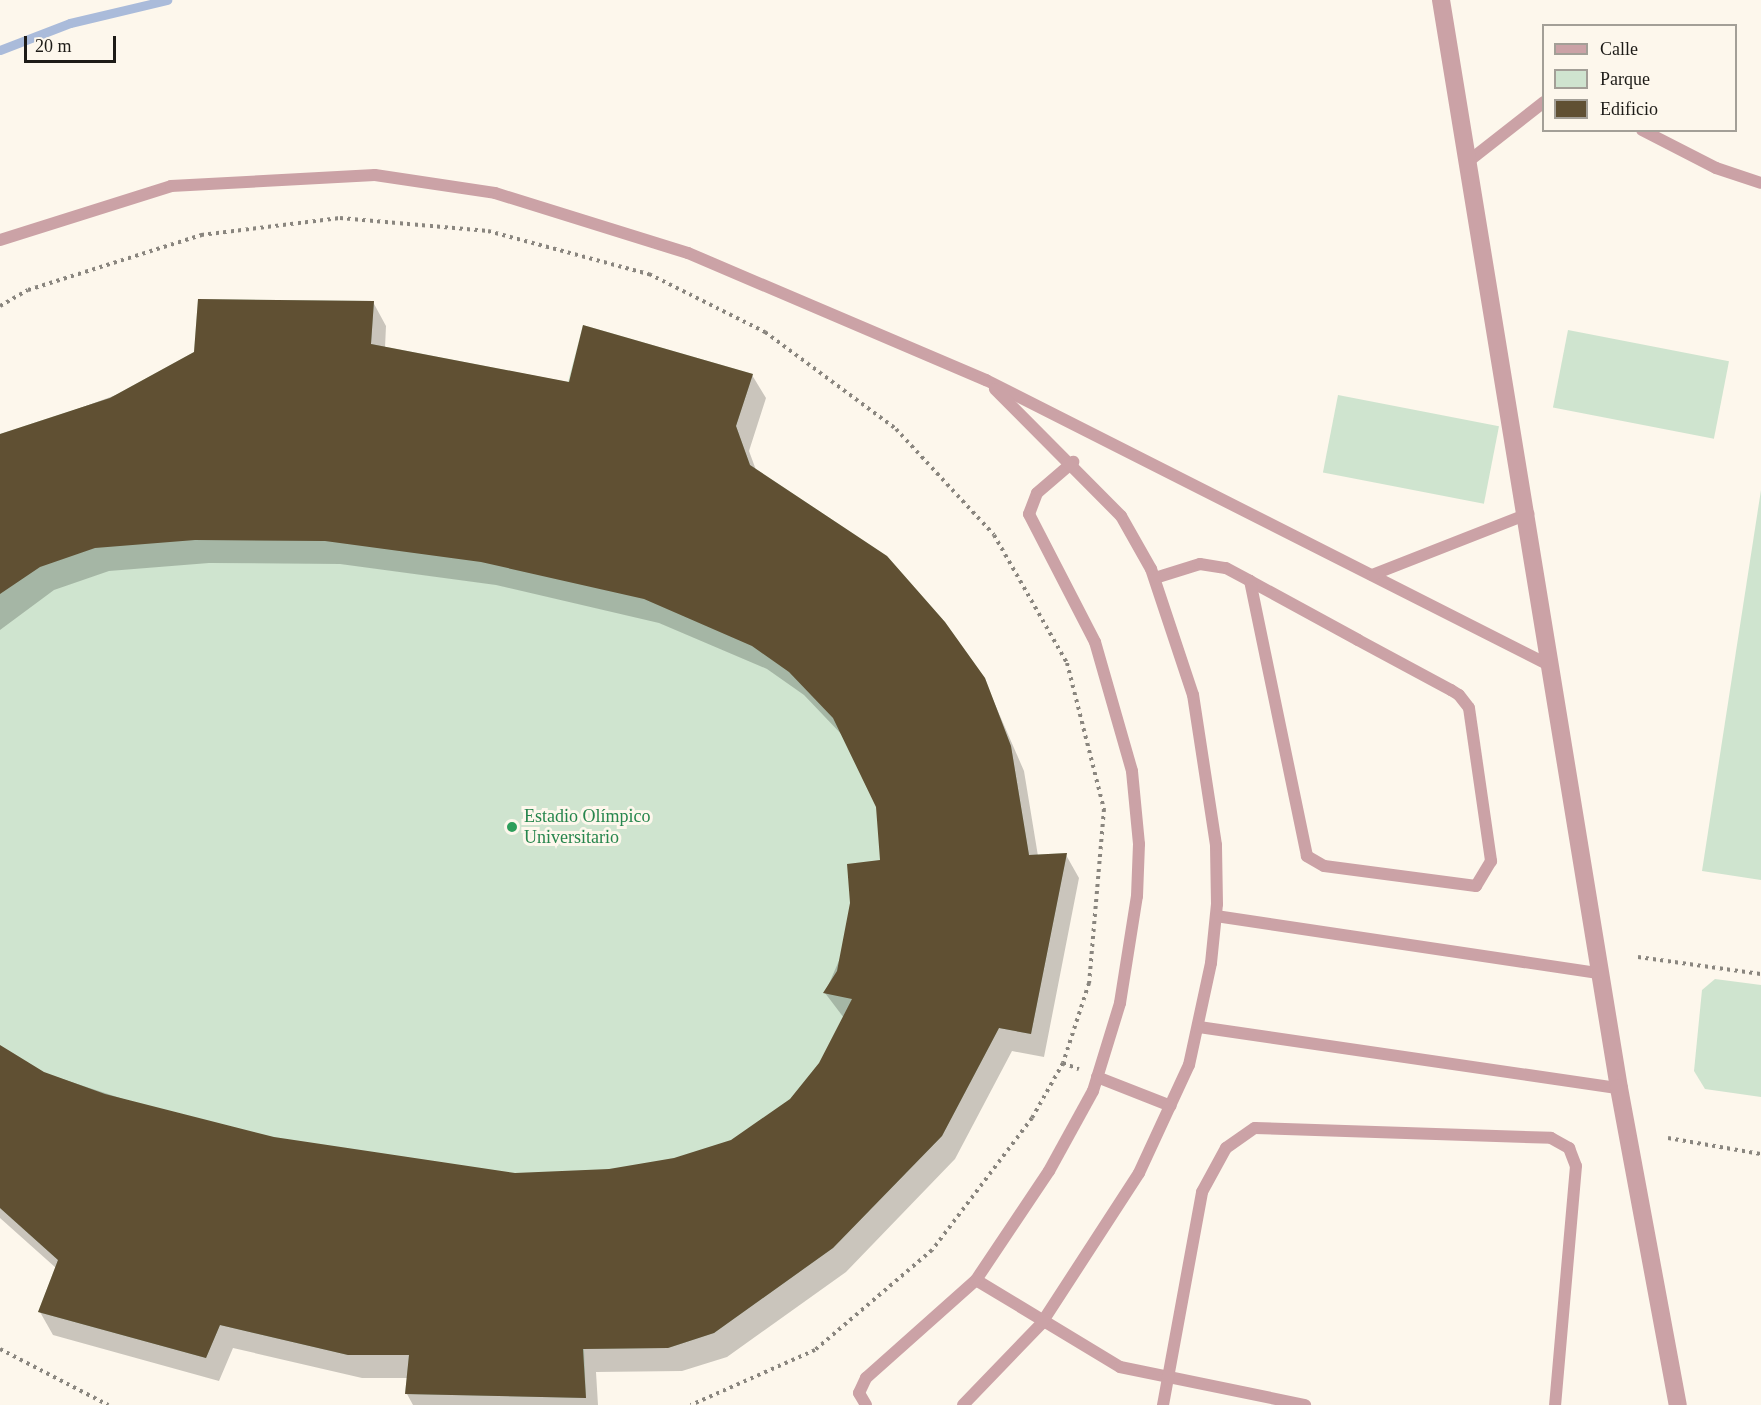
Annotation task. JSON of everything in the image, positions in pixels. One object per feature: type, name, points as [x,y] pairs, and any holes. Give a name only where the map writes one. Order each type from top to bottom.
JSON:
[{"type":"street","points":[[1441,0],[1470,160],[1528,514],[1619,1088],[1678,1405]]},
{"type":"lane","points":[[1470,160],[1542,104]]},
{"type":"lane","points":[[1646,132],[1716,168],[1761,183]]},
{"type":"lane","points":[[0,240],[171,186],[375,175],[495,193],[688,253],[986,380],[1551,666]]},
{"type":"lane","points":[[963,1405],[1041,1324],[1107,1228],[1171,1106],[1199,1027],[1216,916],[1216,844],[1207,769],[1193,695],[1155,578],[1120,516],[1073,462],[986,380]]},
{"type":"lane","points":[[866,1405],[859,1393],[866,1378],[976,1280],[1049,1172],[1097,1077],[1131,946],[1139,843],[1132,771],[1107,676],[1064,576],[1029,514],[1037,493],[1073,462]]},
{"type":"lane","points":[[1372,575],[1528,514]]},
{"type":"lane","points":[[1155,578],[1212,564],[1250,581],[1465,702],[1491,861],[1476,885],[1324,866],[1307,856],[1250,581]]},
{"type":"lane","points":[[1216,916],[1602,974]]},
{"type":"lane","points":[[1199,1027],[1619,1088]]},
{"type":"lane","points":[[1097,1077],[1171,1106]]},
{"type":"lane","points":[[1162,1405],[1202,1192],[1239,1136],[1255,1128],[1551,1138],[1569,1148],[1576,1166],[1555,1405]]},
{"type":"lane","points":[[976,1280],[1041,1324],[1120,1367],[1305,1405]]},
{"type":"path","points":[[0,306],[28,290],[201,235],[340,218],[488,231],[649,274],[765,332],[896,429],[994,535],[1067,663],[1104,810],[1089,983],[1063,1063],[1032,1119],[932,1250],[815,1350],[691,1405]]},
{"type":"path","points":[[1638,957],[1761,974]]},
{"type":"path","points":[[1668,1138],[1761,1154]]},
{"type":"path","points":[[0,1349],[108,1405]]},
{"type":"green space","name":"Estadio Olímpico Universitario","points":[[198,299],[374,301],[371,344],[568,382],[583,325],[753,374],[736,426],[750,465],[887,556],[945,622],[985,678],[1011,746],[1029,855],[1067,853],[1031,1034],[999,1028],[942,1136],[833,1248],[714,1333],[668,1348],[584,1349],[586,1398],[405,1394],[409,1355],[348,1355],[220,1325],[206,1358],[38,1312],[58,1260],[0,1208],[0,434],[110,398],[194,352]]},
{"type":"green space","points":[[1568,330],[1729,361],[1714,439],[1553,408]]},
{"type":"green space","points":[[1338,395],[1499,426],[1484,504],[1323,473]]},
{"type":"green space","points":[[1761,490],[1761,880],[1702,871]]},
{"type":"green space","points":[[1715,979],[1761,985],[1761,1097],[1705,1089],[1694,1071],[1702,990]]},
{"type":"building","points":[[198,299],[374,301],[371,344],[569,382],[583,325],[753,374],[736,426],[750,465],[887,556],[945,622],[985,678],[1011,746],[1029,855],[1067,853],[1031,1034],[999,1028],[942,1136],[833,1248],[714,1333],[668,1348],[583,1349],[586,1398],[405,1394],[409,1355],[348,1355],[220,1325],[206,1358],[38,1312],[58,1260],[0,1208],[0,1045],[44,1072],[105,1094],[274,1137],[515,1173],[609,1169],[674,1158],[731,1140],[790,1099],[819,1063],[852,999],[823,993],[837,971],[850,903],[847,864],[880,860],[876,807],[833,718],[789,672],[752,646],[644,599],[481,562],[325,541],[195,540],[95,548],[40,567],[0,594],[0,434],[110,398],[194,352]]},
{"type":"waterway","points":[[0,50],[70,23],[167,0]]},
{"type":"place","name":"Estadio Olímpico Universitario","points":[[512,827]]}]
